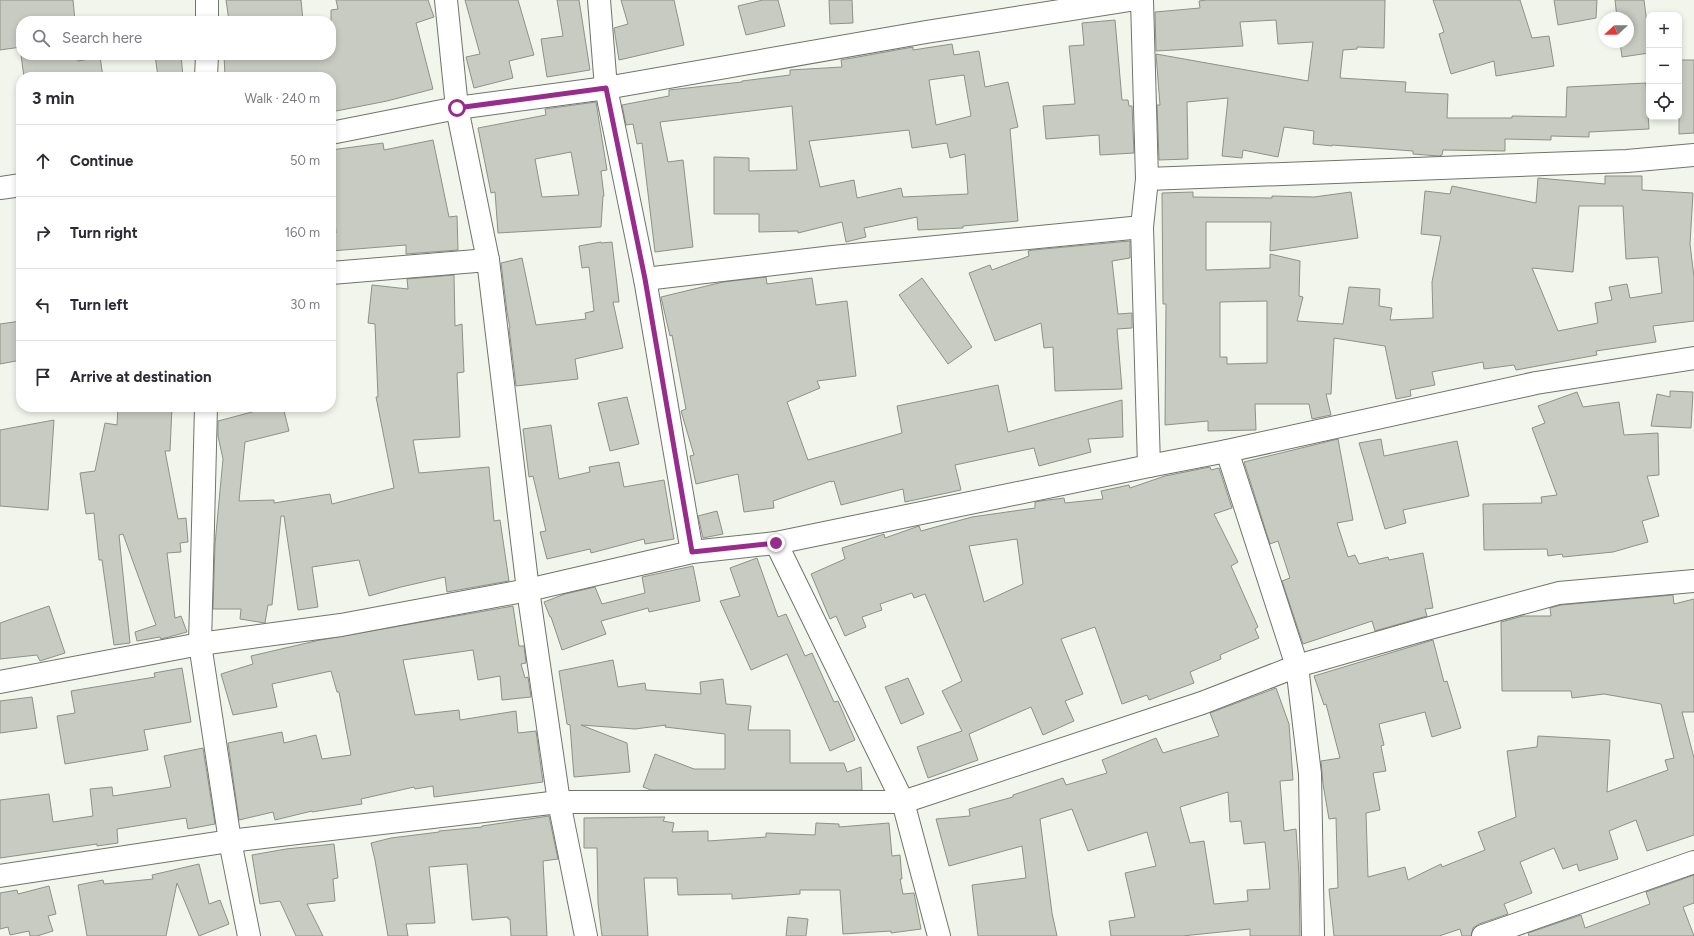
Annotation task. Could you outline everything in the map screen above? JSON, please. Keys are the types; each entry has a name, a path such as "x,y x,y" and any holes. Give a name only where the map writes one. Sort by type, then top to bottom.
{"street":[{"path":"207,0 207,16"},
{"path":"446,0 457,108 488,260 528,590 559,802 586,936"},
{"path":"599,0 606,88 645,279 692,552"},
{"path":"336,132 457,108 606,88 926,32 1130,0"},
{"path":"1142,0 1148,179 1142,227 1149,466"},
{"path":"206,72 207,60"},
{"path":"1148,179 1627,161 1694,155"},
{"path":"0,188 16,186"},
{"path":"645,279 833,257 1142,227"},
{"path":"336,272 488,260"},
{"path":"0,682 200,644 341,625 528,590 692,552 776,543 1226,451 1536,383 1694,358"},
{"path":"206,412 200,644 230,841 249,936"},
{"path":"1226,451 1297,666 1310,774 1314,936"},
{"path":"776,543 903,802 939,936"},
{"path":"0,876 230,841 559,802 903,802 1202,703 1297,666 1559,593 1694,581"},
{"path":"1483,936 1694,862"}],"building":[{"path":"0,0 73,0 75,16 16,16 16,48 0,50"},
{"path":"226,0 301,0 303,16 228,16"},
{"path":"336,0 428,0 434,17 416,23 433,89 387,101 336,111 336,72 225,72 224,60 336,60 336,16 331,16 331,10 338,9"},
{"path":"465,0 518,0 534,55 509,61 513,78 474,88 466,57 480,54"},
{"path":"557,0 579,0 590,70 547,77 541,39 563,36"},
{"path":"621,0 674,0 684,45 619,60 614,28 628,24"},
{"path":"763,0 778,0 785,26 746,35 738,6"},
{"path":"829,0 852,0 853,23 830,24"},
{"path":"1385,0 1384,48 1357,47 1357,49 1343,50 1340,78 1406,82 1405,92 1448,94 1447,118 1512,118 1512,116 1566,117 1567,87 1646,83 1646,120 1648,120 1649,129 1589,132 1589,137 1551,136 1551,140 1505,139 1505,151 1443,150 1442,155 1439,156 1413,154 1413,151 1313,144 1314,131 1284,127 1278,157 1243,150 1242,158 1222,156 1228,98 1187,102 1188,159 1159,160 1157,105 1160,105 1156,54 1308,81 1313,42 1278,44 1276,20 1240,22 1243,46 1156,51 1155,12 1200,8 1199,1"},
{"path":"1433,0 1520,0 1532,38 1549,36 1554,66 1496,76 1494,61 1451,74 1439,34 1444,32"},
{"path":"1554,0 1597,0 1596,18 1558,25"},
{"path":"1615,0 1644,0 1646,16 1646,53 1622,57 1621,48 1634,48 1634,12 1616,12"},
{"path":"1115,20 1122,100 1128,100 1129,106 1132,106 1134,153 1100,155 1099,135 1046,139 1043,106 1075,104 1069,46 1084,45 1082,23"},
{"path":"952,44 954,55 979,51 985,87 1008,82 1018,127 1010,129 1018,221 963,226 963,228 918,230 917,217 864,228 866,237 846,242 842,222 798,233 798,231 759,232 759,214 714,214 714,157 749,158 749,171 797,170 792,106 660,122 668,162 683,160 693,247 655,252 642,143 637,144 633,124 626,125 622,105 669,96 669,90 790,75 790,70 842,67 841,60 913,47 913,50","holes":["964,75 971,116 936,125 929,80","909,130 912,148 947,143 950,158 965,154 968,194 903,197 901,188 857,198 854,180 820,187 809,141"]},
{"path":"22,60 100,60 102,72 23,72"},
{"path":"156,60 181,60 183,72 157,72"},
{"path":"1682,60 1694,60 1694,133 1679,134 1679,120 1682,120"},
{"path":"596,102 607,170 601,171 604,196 601,227 498,233 495,192 491,193 478,128 546,115 545,109","holes":["571,152 579,195 542,197 535,159"]},
{"path":"433,140 449,217 457,216 458,250 406,254 406,245 336,251 336,149 383,143 384,150"},
{"path":"1605,176 1642,176 1642,190 1693,193 1690,244 1694,277 1694,321 1653,326 1656,342 1596,351 1597,355 1516,370 1514,365 1484,369 1483,362 1432,372 1435,385 1410,390 1411,396 1396,399 1385,346 1334,338 1331,394 1326,394 1331,415 1312,419 1309,404 1255,404 1256,430 1208,431 1208,421 1165,425 1166,304 1163,304 1162,193 1193,192 1193,197 1272,198 1272,196 1314,197 1351,192 1358,238 1270,251 1271,222 1206,222 1206,270 1270,268 1270,254 1300,261 1299,296 1303,297 1297,321 1343,324 1349,287 1380,289 1379,306 1392,308 1390,320 1433,318 1432,282 1441,236 1421,234 1425,191 1450,194 1452,186 1536,203 1538,178 1605,184","holes":["1579,206 1623,206 1626,259 1658,257 1662,293 1630,298 1627,284 1609,287 1612,300 1595,303 1598,323 1558,331 1532,268 1573,272","1267,301 1267,363 1227,364 1227,357 1220,357 1220,302"]},
{"path":"1130,241 1130,258 1112,261 1118,314 1132,313 1132,328 1117,329 1122,389 1055,391 1053,347 1044,348 1041,323 995,341 969,273 990,265 992,270 1029,256 1028,251 1033,250"},
{"path":"601,242 612,242 619,302 613,302 623,348 575,359 578,379 516,386 501,263 522,258 536,325 586,319 585,313 594,311 589,267 582,268 579,246"},
{"path":"454,275 455,326 462,324 464,372 457,373 460,437 413,440 419,473 489,467 494,521 500,520 509,581 447,592 445,577 369,596 359,560 312,567 318,607 298,610 284,516 281,516 272,605 268,605 265,623 240,619 241,609 213,609 215,544 223,459 218,436 218,421 252,412 284,412 289,431 245,442 239,501 274,500 274,503 330,494 332,504 394,488 376,397 378,397 375,324 368,323 372,285 408,289 407,279"},
{"path":"766,277 767,284 812,278 816,305 847,301 856,376 817,381 820,388 787,402 808,460 902,433 897,406 998,385 1008,432 1122,400 1123,437 1088,439 1091,452 1039,466 1034,448 955,465 961,490 905,502 903,489 841,505 834,481 831,481 773,501 774,508 744,512 738,474 696,484 690,456 694,455 681,411 686,409 672,335 670,336 661,297 723,282"},
{"path":"922,278 972,347 948,364 899,295"},
{"path":"16,322 16,361 0,364 0,324"},
{"path":"1670,391 1693,392 1691,428 1651,426 1657,394 1670,397"},
{"path":"1577,392 1583,407 1619,402 1624,435 1658,433 1659,475 1647,476 1659,516 1642,521 1648,542 1613,552 1563,557 1562,554 1548,556 1547,549 1484,550 1483,504 1542,503 1541,497 1557,495 1532,428 1545,423 1538,406"},
{"path":"627,397 639,444 610,451 598,403"},
{"path":"118,412 172,412 170,451 165,451 178,519 186,518 188,542 180,543 181,552 167,553 175,618 181,616 187,632 161,639 160,637 137,641 135,632 156,625 123,534 119,535 130,643 114,645 102,560 99,560 94,513 86,514 80,473 95,471 105,423 117,425"},
{"path":"54,420 48,510 0,506 0,430"},
{"path":"551,425 559,479 590,472 589,467 619,462 624,487 664,480 674,539 645,544 644,539 591,553 590,549 547,559 540,532 546,531 533,476 529,477 523,429"},
{"path":"1338,439 1353,520 1337,523 1348,557 1355,555 1359,564 1388,557 1389,560 1423,553 1433,608 1425,609 1427,616 1375,631 1372,621 1303,644 1282,581 1290,578 1278,541 1270,544 1244,462"},
{"path":"1381,439 1384,456 1457,441 1469,496 1403,510 1406,523 1385,529 1359,443"},
{"path":"1210,467 1211,470 1219,468 1232,508 1214,514 1238,562 1231,566 1258,627 1255,629 1259,638 1220,655 1221,659 1190,672 1194,683 1149,700 1147,695 1122,704 1095,627 1061,639 1083,694 1065,701 1074,721 1043,735 1031,707 969,734 978,760 928,778 917,747 962,731 942,691 962,681 925,594 914,598 912,593 880,604 882,610 862,617 866,627 845,636 836,616 830,619 811,574 845,559 842,548 884,534 885,538 919,526 921,531 972,517 1035,508 1035,502 1040,501 1064,498 1065,503 1103,499 1101,491 1129,485 1130,488 1165,476","holes":["1017,539 1023,584 984,602 969,546"]},
{"path":"717,511 723,534 703,538 698,516"},
{"path":"757,558 778,617 786,614 805,656 812,653 834,702 838,701 855,740 830,751 787,654 751,670 720,601 740,596 730,568"},
{"path":"693,566 700,601 649,612 648,608 601,621 606,634 562,650 551,617 544,602 565,594 595,587 602,604 645,593 642,577"},
{"path":"1673,595 1674,604 1694,599 1694,712 1682,712 1694,758 1694,835 1647,851 1636,820 1609,831 1618,859 1579,871 1577,864 1563,869 1554,848 1520,862 1532,893 1504,904 1508,914 1479,924 1473,928 1471,936 1462,936 1460,929 1439,936 1334,936 1329,889 1338,888 1336,818 1329,819 1321,761 1340,758 1326,704 1324,705 1314,676 1433,640 1444,682 1447,681 1461,728 1432,737 1425,712 1379,724 1384,745 1381,746 1386,771 1373,773 1380,810 1366,813 1368,877 1405,867 1408,880 1441,864 1442,867 1485,850 1478,832 1516,817 1507,751 1537,747 1538,736 1610,740 1607,792 1668,770 1665,760 1674,758 1661,704 1604,694 1572,698 1571,691 1502,691 1501,622 1523,616 1551,616 1550,608 1561,605"},
{"path":"49,606 65,653 40,661 37,655 0,659 0,623"},
{"path":"513,606 519,646 524,646 526,663 521,664 525,678 528,677 531,697 502,700 500,676 478,680 473,650 403,660 415,715 459,710 460,720 516,711 518,733 536,731 543,782 434,797 433,786 415,789 414,787 361,799 362,804 312,811 275,820 273,812 239,820 228,743 282,732 284,743 316,735 322,759 351,755 339,692 337,692 331,671 272,684 277,707 233,715 221,674 253,664 251,656 320,640"},
{"path":"613,660 618,687 645,683 646,690 701,694 700,682 723,679 726,704 751,706 748,730 790,730 790,763 844,763 847,772 861,767 862,790 651,790 643,787 655,754 694,769 725,769 725,734 665,727 666,725 635,729 581,725 627,743 630,772 574,777 570,725 567,724 559,671"},
{"path":"182,668 191,722 144,730 148,750 65,764 57,716 75,713 71,691 155,677 154,673"},
{"path":"908,678 924,714 901,724 885,687"},
{"path":"1276,688 1289,724 1293,780 1280,781 1284,831 1296,829 1299,875 1300,936 1250,936 1250,929 1182,936 1111,936 1109,921 1135,917 1125,873 1156,866 1147,832 1088,851 1072,809 1040,819 1052,913 1057,936 978,936 972,885 1026,878 1022,846 949,866 936,819 970,816 969,809 1013,797 1013,795 1063,778 1066,785 1107,773 1102,760 1156,738 1163,753 1219,736 1210,713","holes":["1228,792 1230,822 1241,821 1244,844 1265,842 1270,889 1247,890 1248,901 1214,904 1204,841 1190,843 1180,807"]},
{"path":"32,697 37,728 0,733 0,701"},
{"path":"203,748 215,824 188,829 186,818 117,829 118,843 97,846 97,844 0,858 0,800 49,794 53,822 93,816 90,789 112,787 113,796 171,787 164,756"},
{"path":"549,816 558,859 543,861 547,936 511,936 510,919 508,919 508,917 472,920 467,864 429,867 435,923 406,924 408,936 388,936 371,843 391,838 482,827"},
{"path":"665,817 663,821 674,823 672,832 708,831 708,841 766,837 766,833 815,835 816,823 839,824 839,827 889,823 892,856 900,855 902,879 900,879 903,894 914,893 921,929 891,933 891,931 843,934 840,890 800,890 800,894 732,899 732,894 678,895 677,878 644,878 648,936 602,936 598,903 597,848 584,848 584,818"},
{"path":"334,844 338,878 333,879 335,901 307,904 323,936 296,936 280,901 260,904 252,855 286,849"},
{"path":"199,864 209,904 220,900 229,924 199,936 177,883 166,936 87,936 78,885 103,880 104,884 153,879 152,875"},
{"path":"1694,875 1694,903 1683,907 1694,936 1529,936 1528,933 1581,915 1585,928 1650,904 1646,892"},
{"path":"49,886 56,914 48,916 53,931 37,936 30,936 29,931 10,935 8,927 0,929 0,893 17,890 18,894"},
{"path":"788,917 808,919 806,936 786,936"}],"route":[{"path":"457,108 606,88 645,279 692,552 776,543"}]}
